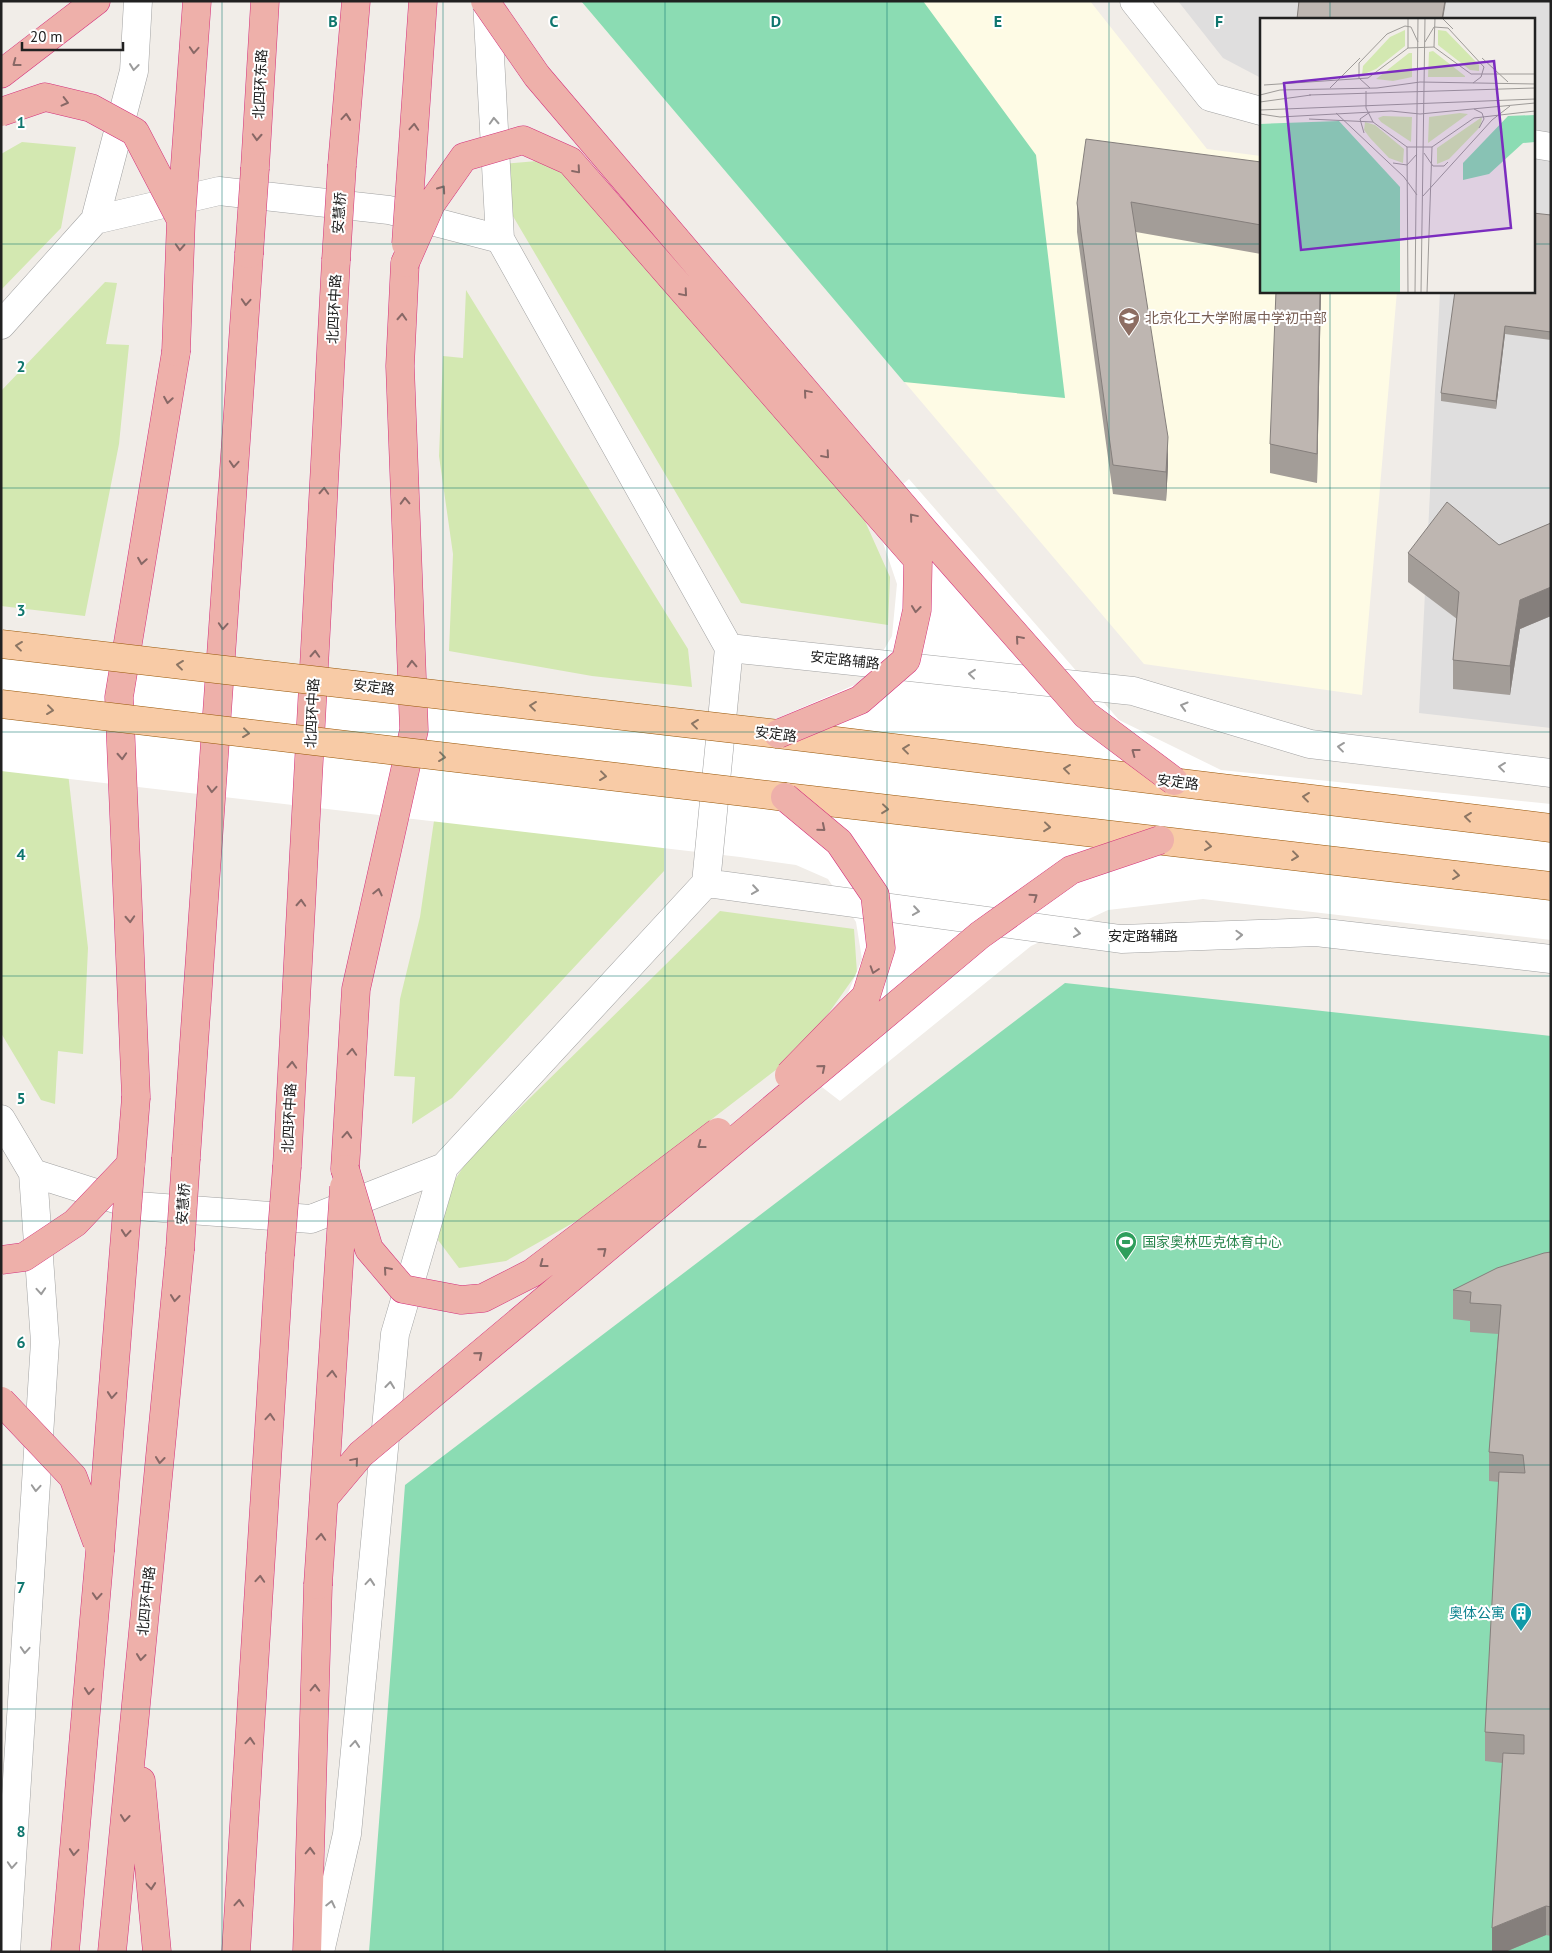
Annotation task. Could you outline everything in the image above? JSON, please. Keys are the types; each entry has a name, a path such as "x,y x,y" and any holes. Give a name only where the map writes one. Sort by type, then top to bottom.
{"highway":[{"path":"1,74 96,1"},
{"path":"65,1952 93,1642 136,1097 120,697 176,352 182,220 197,1"},
{"name":"北四环东路","path":"186,1158 265,1"},
{"name":"安慧桥","path":"336,260 356,1"},
{"path":"307,1952 318,1585 356,989 414,730 400,366 423,1"},
{"path":"486,1 537,76 926,533 1086,715 1174,781"},
{"path":"1,112 45,97 91,108 135,132 182,220"},
{"path":"405,263 431,204 464,157 523,140 570,161 918,560 917,610 906,660 860,700 778,734"},
{"name":"北四环中路","path":"236,1952 287,1166 336,260"},
{"path":"345,1169 369,1249 403,1289 461,1300 482,1298 532,1273 774,1089 866,996 881,948 875,895 839,842 785,797"},
{"path":"324,1498 361,1454 980,935 1072,870 1160,840"},
{"name":"安慧桥","path":"180,1250 186,1158"},
{"path":"1,1260 24,1256 75,1223 131,1164"},
{"name":"北四环中路","path":"112,1952 180,1250"},
{"path":"1,1401 73,1477 100,1551"},
{"path":"135,1715 157,1952"}],"main road":[{"name":"安定路","path":"1,644 1255,790 1551,828"},
{"path":"1,704 1551,886"}],"street":[{"path":"1,325 95,220 134,70 138,1"},
{"path":"33,1173 137,1206 311,1219 444,1167 706,883 729,648 500,239 486,1"},
{"path":"1134,1 1210,98 1260,111"},
{"path":"1534,144 1551,147"},
{"path":"95,220 219,191 389,210 500,239"},
{"name":"安定路辅路","path":"729,648 1134,692 1310,744 1551,773"},
{"name":"安定路辅路","path":"706,883 1121,938 1316,932 1551,959"},
{"path":"1,1120 33,1173 45,1342 6,1952"},
{"path":"320,1952 347,1834 395,1334 444,1167"}],"shaded area":[{"name":"北京化工大学附属中学初中部","path":"581,1 1090,1 1207,149 1260,156 1260,292 1397,292 1362,695 1144,664"},
{"path":"1178,1 1551,1 1551,728 1419,713 1440,292 1534,292 1534,18 1260,18 1260,77 1223,58"}],"green space":[{"path":"581,1 923,1 1036,155 1065,398 904,382"},
{"path":"22,142 76,147 61,228 1,290 1,154"},
{"path":"549,160 588,183 860,510 890,577 888,625 741,603 504,201 503,164"},
{"path":"105,282 117,283 106,344 129,345 119,444 85,616 1,606 1,391"},
{"path":"466,290 688,649 692,687 592,676 449,651 453,554 439,456 443,356 463,358"},
{"path":"1,757 67,764 88,948 83,1054 58,1051 55,1104 41,1100 1,1033"},
{"path":"436,807 664,840 664,871 452,1098 412,1124 415,1077 394,1076 400,999 420,917"},
{"path":"720,911 854,929 857,973 828,1014 790,1059 587,1215 506,1261 459,1268 438,1240 447,1192 469,1158"},
{"name":"国家奥林匹克体育中心","path":"1065,983 1551,1036 1551,1952 369,1952 405,1485"}],"pier":[{"path":"909,479 1119,720 1221,770 1551,804 1551,940 1203,899 1108,910 1031,946 840,1101 796,1067 839,1015 862,959 856,922 828,879 796,865 1,771 1,629 771,721 866,680 892,636 897,584 872,510"}],"building":[{"path":"1299,1 1445,1 1442,18 1297,18"},
{"path":"1086,139 1260,162 1260,225 1131,202 1168,437 1166,472 1113,465 1077,203"},
{"path":"1534,213 1551,215 1551,332 1505,326 1496,401 1441,393 1455,292 1534,292"},
{"path":"1276,292 1320,292 1317,454 1270,444"},
{"path":"1447,502 1499,545 1551,523 1551,587 1520,600 1510,666 1453,660 1459,592 1408,553"},
{"name":"奥体公寓","path":"1551,1252 1551,1907 1546,1906 1492,1928 1503,1753 1524,1754 1524,1735 1485,1732 1499,1472 1525,1473 1523,1455 1489,1452 1501,1305 1470,1303 1471,1292 1453,1290 1497,1268"}],"place":[{"name":"北京化工大学附属中学初中部","path":"1129,337"},
{"name":"国家奥林匹克体育中心","path":"1126,1261"},
{"name":"奥体公寓","path":"1521,1632"}]}
